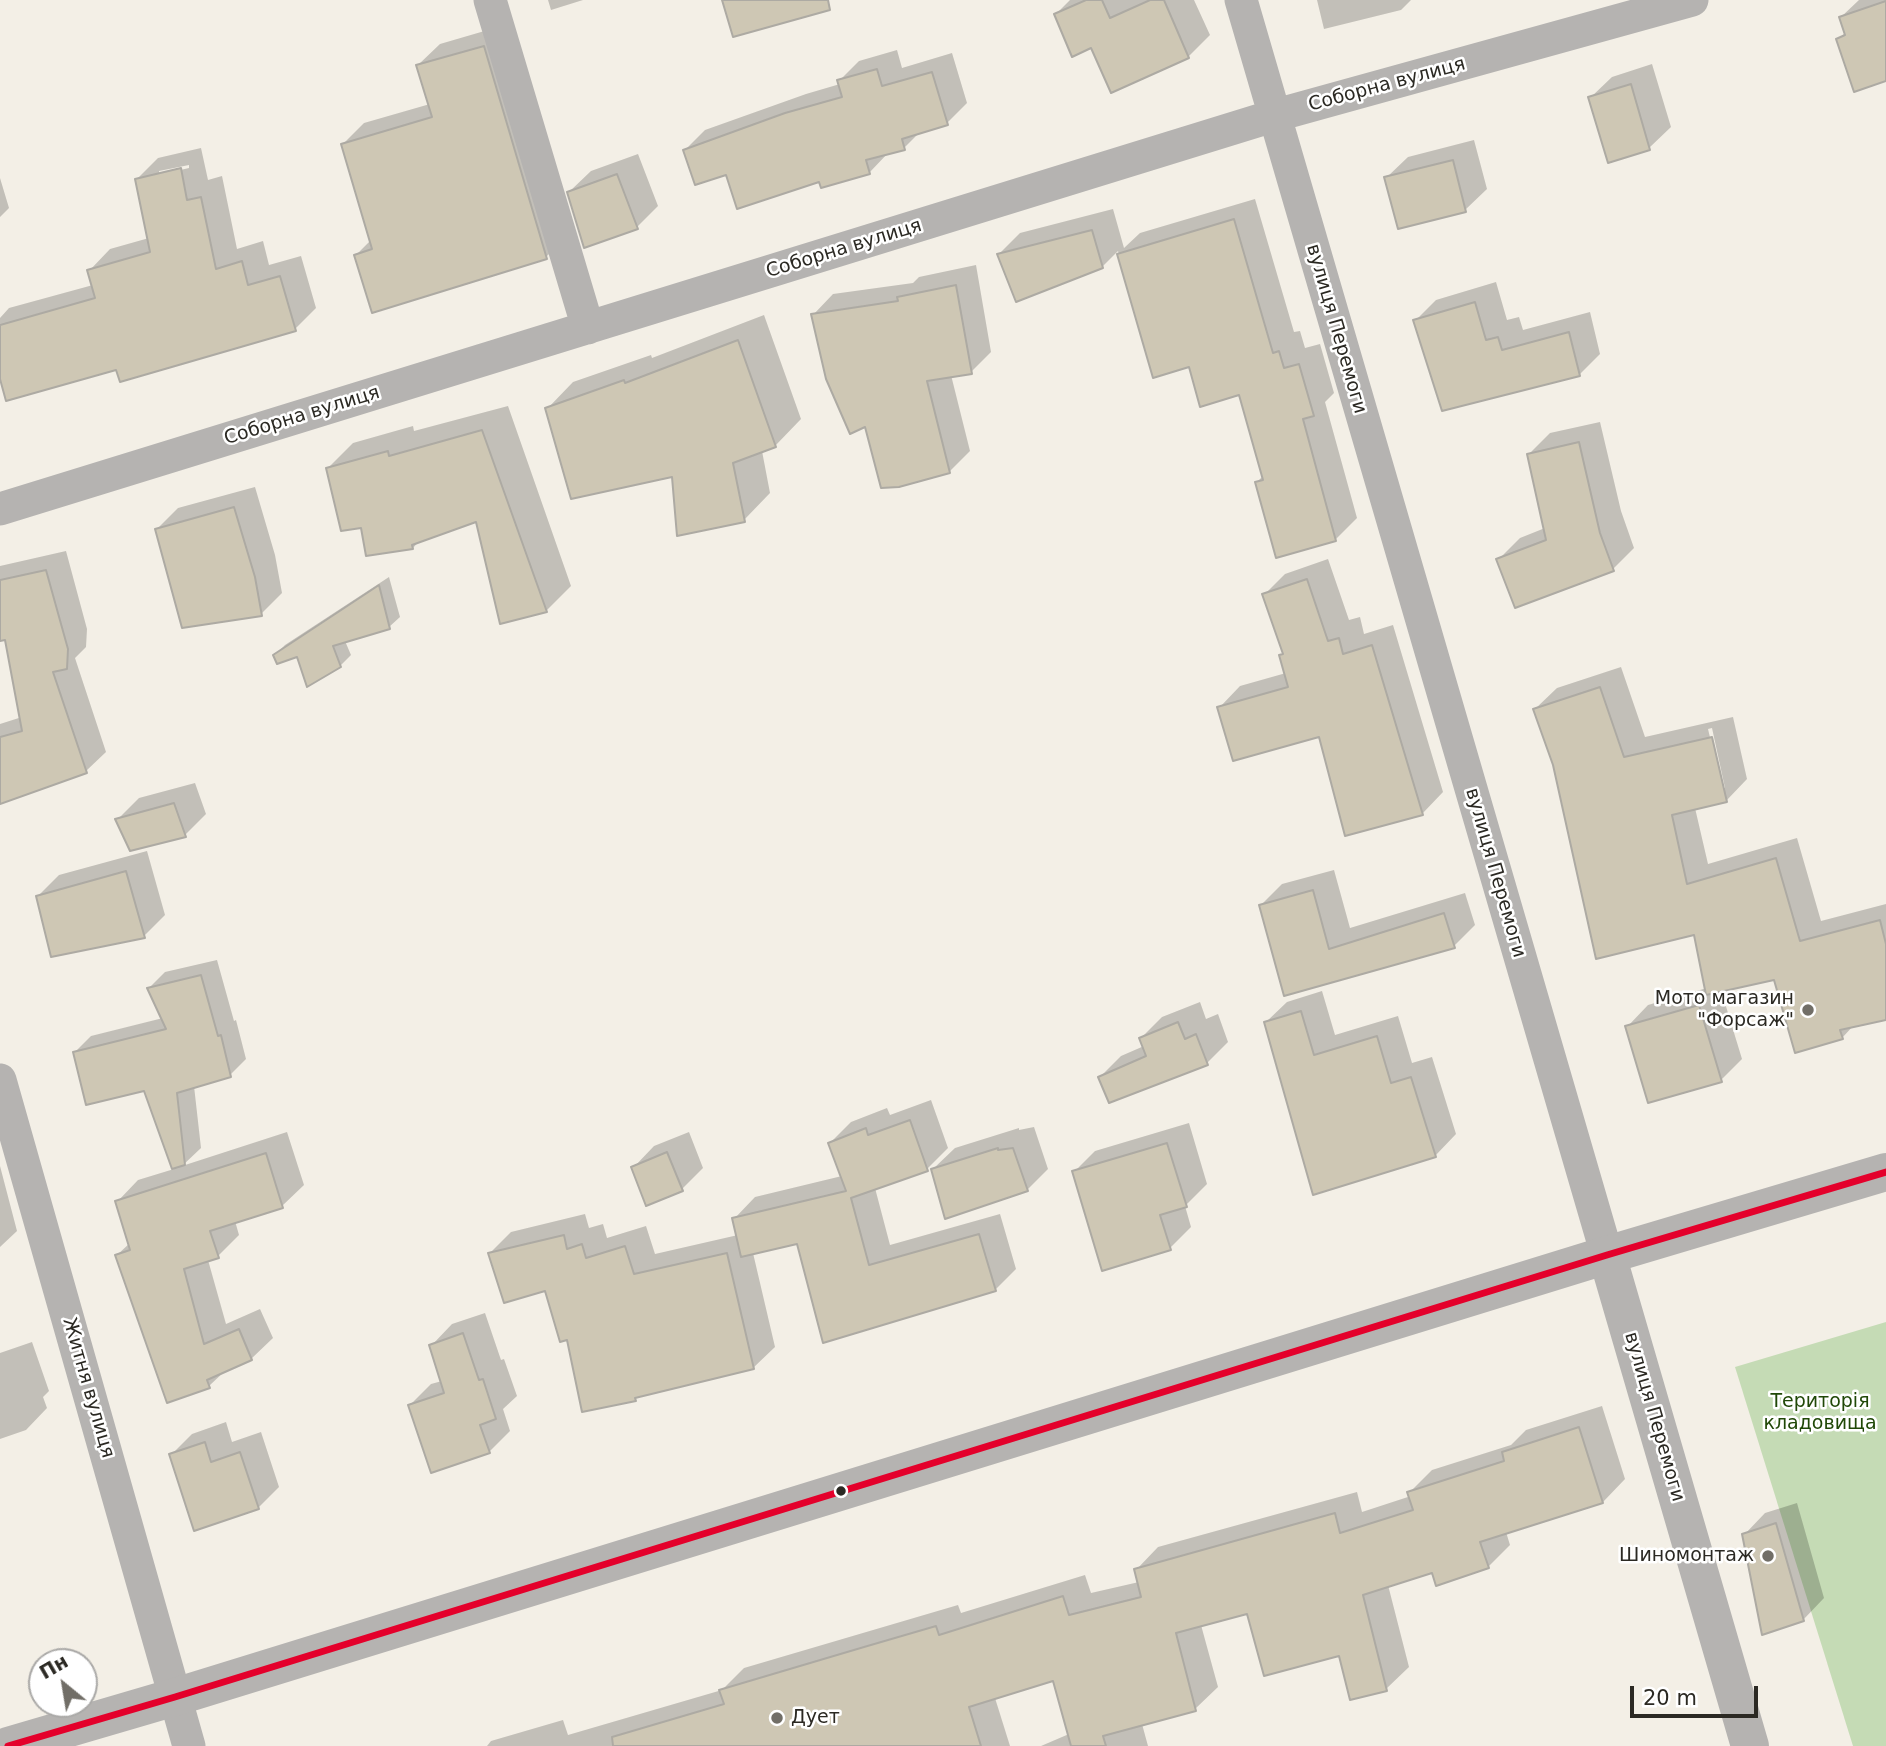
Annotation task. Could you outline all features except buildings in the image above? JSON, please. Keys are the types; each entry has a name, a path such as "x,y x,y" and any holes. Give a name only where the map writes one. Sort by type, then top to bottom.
{"street":[{"path":"490,0 588,328"},
{"name":"вулиця Перемоги","path":"1241,0 1750,1746"},
{"name":"Соборна вулиця","path":"0,509 1273,116 1692,0"},
{"name":"Житня вулиця","path":"0,1080 7,1129 189,1746"},
{"path":"8,1746 175,1697 1607,1255 1886,1172"}],"green space":[{"name":"Територія кладовища","path":"1886,1322 1886,1746 1853,1746 1735,1367"}],"transit line":[{"path":"8,1746 175,1697 1607,1255 1886,1172"}],"place":[{"name":"Мото магазин \"Форсаж\"","path":"1808,1010"},
{"name":"Шиномонтаж","path":"1768,1556"},
{"name":"Дует","path":"777,1718"}]}
